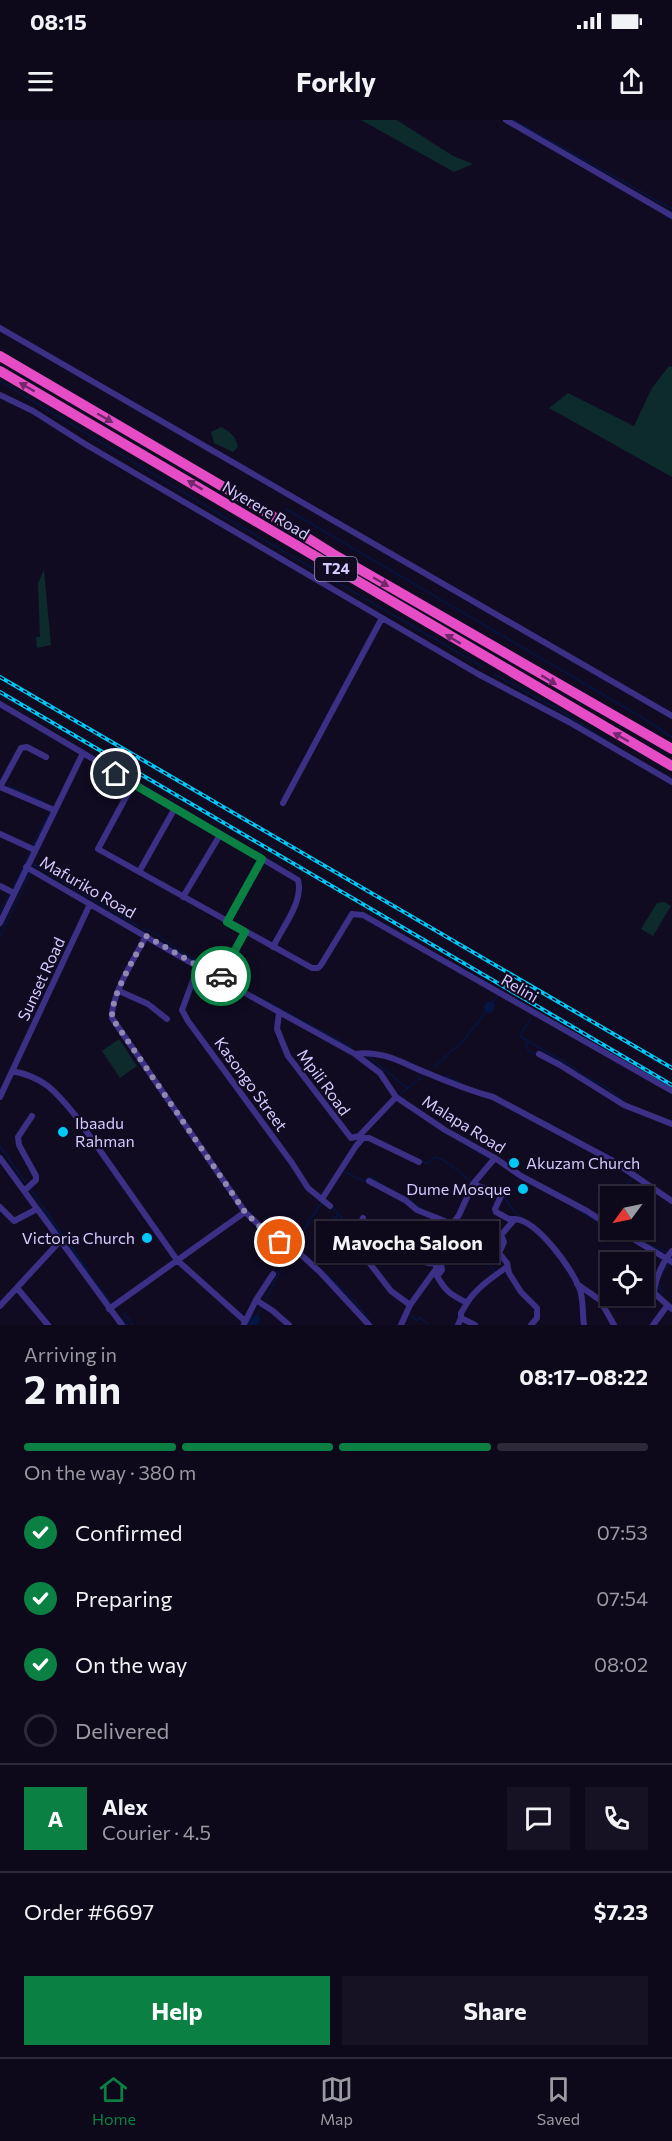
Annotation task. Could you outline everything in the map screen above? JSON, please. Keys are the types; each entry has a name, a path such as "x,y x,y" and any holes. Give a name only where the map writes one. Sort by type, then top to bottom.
{"highway":[{"name":"Nyerere Road","path":"0,356 261,509 333,554 672,749"},
{"name":"Nyerere Road","path":"0,371 672,766"}],"street":[{"path":"506,120 672,216"},
{"path":"0,328 672,716"},
{"path":"0,395 33,411 85,444 478,674 569,722 672,782"},
{"path":"283,803 382,618"},
{"path":"0,704 298,880 296,902 273,947 98,849 133,784"},
{"path":"46,757 27,747 21,748 0,787 54,810"},
{"path":"0,923 82,753"},
{"path":"139,872 175,808"},
{"path":"0,834 35,850"},
{"path":"183,897 220,835"},
{"path":"227,922 262,859"},
{"name":"Mafuriko Road","path":"26,867 279,1013 356,1054 380,1073 397,1097"},
{"path":"0,886 14,893"},
{"name":"Sunset Road","path":"0,1097 90,904"},
{"name":"Relini","path":"273,947 312,968 318,968 352,914 363,915 672,1091"},
{"path":"219,978 245,932"},
{"path":"146,936 119,991 112,1009 112,1018 245,1212 275,1240 298,1252 320,1272 369,1325"},
{"name":"Kasongo Street","path":"198,967 182,1010 308,1188 330,1206"},
{"path":"119,991 147,1004 167,1019"},
{"name":"Mpili Road","path":"279,1013 277,1029 288,1056 351,1138 359,1136 397,1097"},
{"name":"Mafuriko Road","path":"356,1054 378,1053 493,1097 612,1161 672,1201"},
{"path":"539,1054 624,1105 672,1124"},
{"path":"12,1071 36,1077 58,1094 177,1260 244,1323 273,1274"},
{"name":"Malapa Road","path":"397,1097 445,1130 495,1158 521,1176 600,1219"},
{"path":"24,1191 36,1180 36,1176 19,1145 18,1137 32,1116"},
{"path":"322,1199 363,1138 369,1138 419,1162"},
{"path":"0,1158 122,1325"},
{"path":"367,1258 385,1246 428,1263 436,1262 441,1258 445,1238 459,1215 473,1184 495,1158"},
{"path":"0,1173 7,1168"},
{"path":"369,1181 405,1200 417,1210 452,1224"},
{"path":"473,1184 500,1194 496,1212 508,1219 519,1220 555,1248 577,1284 581,1296 584,1325"},
{"path":"0,1208 14,1221 37,1209"},
{"path":"109,1309 245,1212"},
{"path":"363,1218 353,1241 391,1291 410,1305"},
{"path":"519,1220 501,1235 504,1242 499,1253 507,1263 521,1292 537,1308 537,1318 531,1325"},
{"path":"636,1240 669,1259"},
{"path":"0,1306 60,1241"},
{"path":"652,1325 670,1307 654,1293 655,1283 672,1251"},
{"path":"436,1262 441,1264 442,1270 436,1276 444,1289 450,1295 467,1302"},
{"path":"401,1325 410,1305 436,1269 436,1262"},
{"path":"475,1325 460,1322 461,1313 471,1294 507,1267"},
{"path":"577,1284 600,1300 614,1325"},
{"path":"17,1288 48,1325"},
{"path":"0,1293 7,1299"},
{"path":"256,1300 289,1325"}],"green space":[{"path":"361,120 397,120 453,156 473,164 454,172"},
{"path":"669,366 672,367 672,477 549,408 568,393 634,426 652,388"},
{"path":"221,427 236,440 238,447 233,452 214,443 211,432"},
{"path":"44,570 51,645 37,648 36,637 40,637 38,583"},
{"path":"664,902 671,906 653,936 641,929 657,903"},
{"path":"119,1039 137,1066 120,1078 102,1051"}],"waterway":[{"path":"513,120 672,209"},
{"path":"665,216 672,219"},
{"path":"0,381 216,512 483,667"},
{"path":"286,509 672,737"},
{"path":"494,674 561,711 612,744"},
{"path":"8,786 30,796"},
{"path":"33,797 43,802"},
{"path":"32,847 50,812"},
{"path":"25,864 30,852"},
{"path":"31,863 138,926"},
{"path":"13,888 23,868"},
{"path":"0,937 30,873"},
{"path":"0,913 10,892"},
{"path":"143,929 151,931"},
{"path":"153,932 183,953 219,973"},
{"path":"223,976 242,988"},
{"path":"502,991 508,981"},
{"path":"490,1006 499,994"},
{"path":"254,995 351,1047"},
{"path":"434,1067 463,1041 489,1008"},
{"path":"530,1020 520,1035 521,1037 606,1087 623,1100"},
{"path":"528,1043 526,1046 529,1052 535,1053"},
{"path":"369,1057 407,1088"},
{"path":"399,1095 424,1075"},
{"path":"446,1076 462,1084"},
{"path":"546,1122 555,1127"},
{"path":"463,1143 490,1159"},
{"path":"0,1146 25,1182"},
{"path":"421,1161 427,1164 435,1157 440,1159 472,1182"},
{"path":"343,1171 364,1181 372,1177 382,1185"},
{"path":"626,1186 633,1176"},
{"path":"31,1190 89,1272"},
{"path":"403,1195 423,1210"},
{"path":"503,1195 522,1219"},
{"path":"293,1246 322,1202"},
{"path":"332,1207 348,1225 342,1229"},
{"path":"41,1208 98,1287"},
{"path":"575,1208 597,1221"},
{"path":"338,1215 329,1223 347,1234 345,1236 351,1241"},
{"path":"456,1225 470,1237 479,1239 485,1248 481,1252 495,1272"},
{"path":"444,1257 446,1244"},
{"path":"648,1245 669,1253"},
{"path":"266,1299 290,1252"},
{"path":"487,1262 496,1255"},
{"path":"663,1272 669,1264"},
{"path":"327,1275 359,1306 372,1325"},
{"path":"658,1284 662,1290 661,1295"},
{"path":"98,1286 110,1302"},
{"path":"255,1320 262,1307"},
{"path":"124,1313 133,1325"},
{"path":"410,1315 417,1321 420,1317 428,1325"},
{"path":"120,1317 128,1325"}],"railway":[{"path":"0,677 672,1068"},
{"path":"0,692 672,1085"}],"way so far":[{"path":"221,976 219,978 208,973 146,936 119,991 112,1009 112,1018 245,1212 267,1234 280,1242"}],"place":[{"name":"Ibaadu Rahman","path":"63,1132"},
{"name":"Akuzam Church","path":"514,1163"},
{"name":"Dume Mosque","path":"523,1189"},
{"name":"Victoria Church","path":"147,1238"},
{"name":"Mavocha Saloon","path":"280,1242"}],"route":[{"path":"116,774 262,859 227,922 245,932 221,976"}]}
